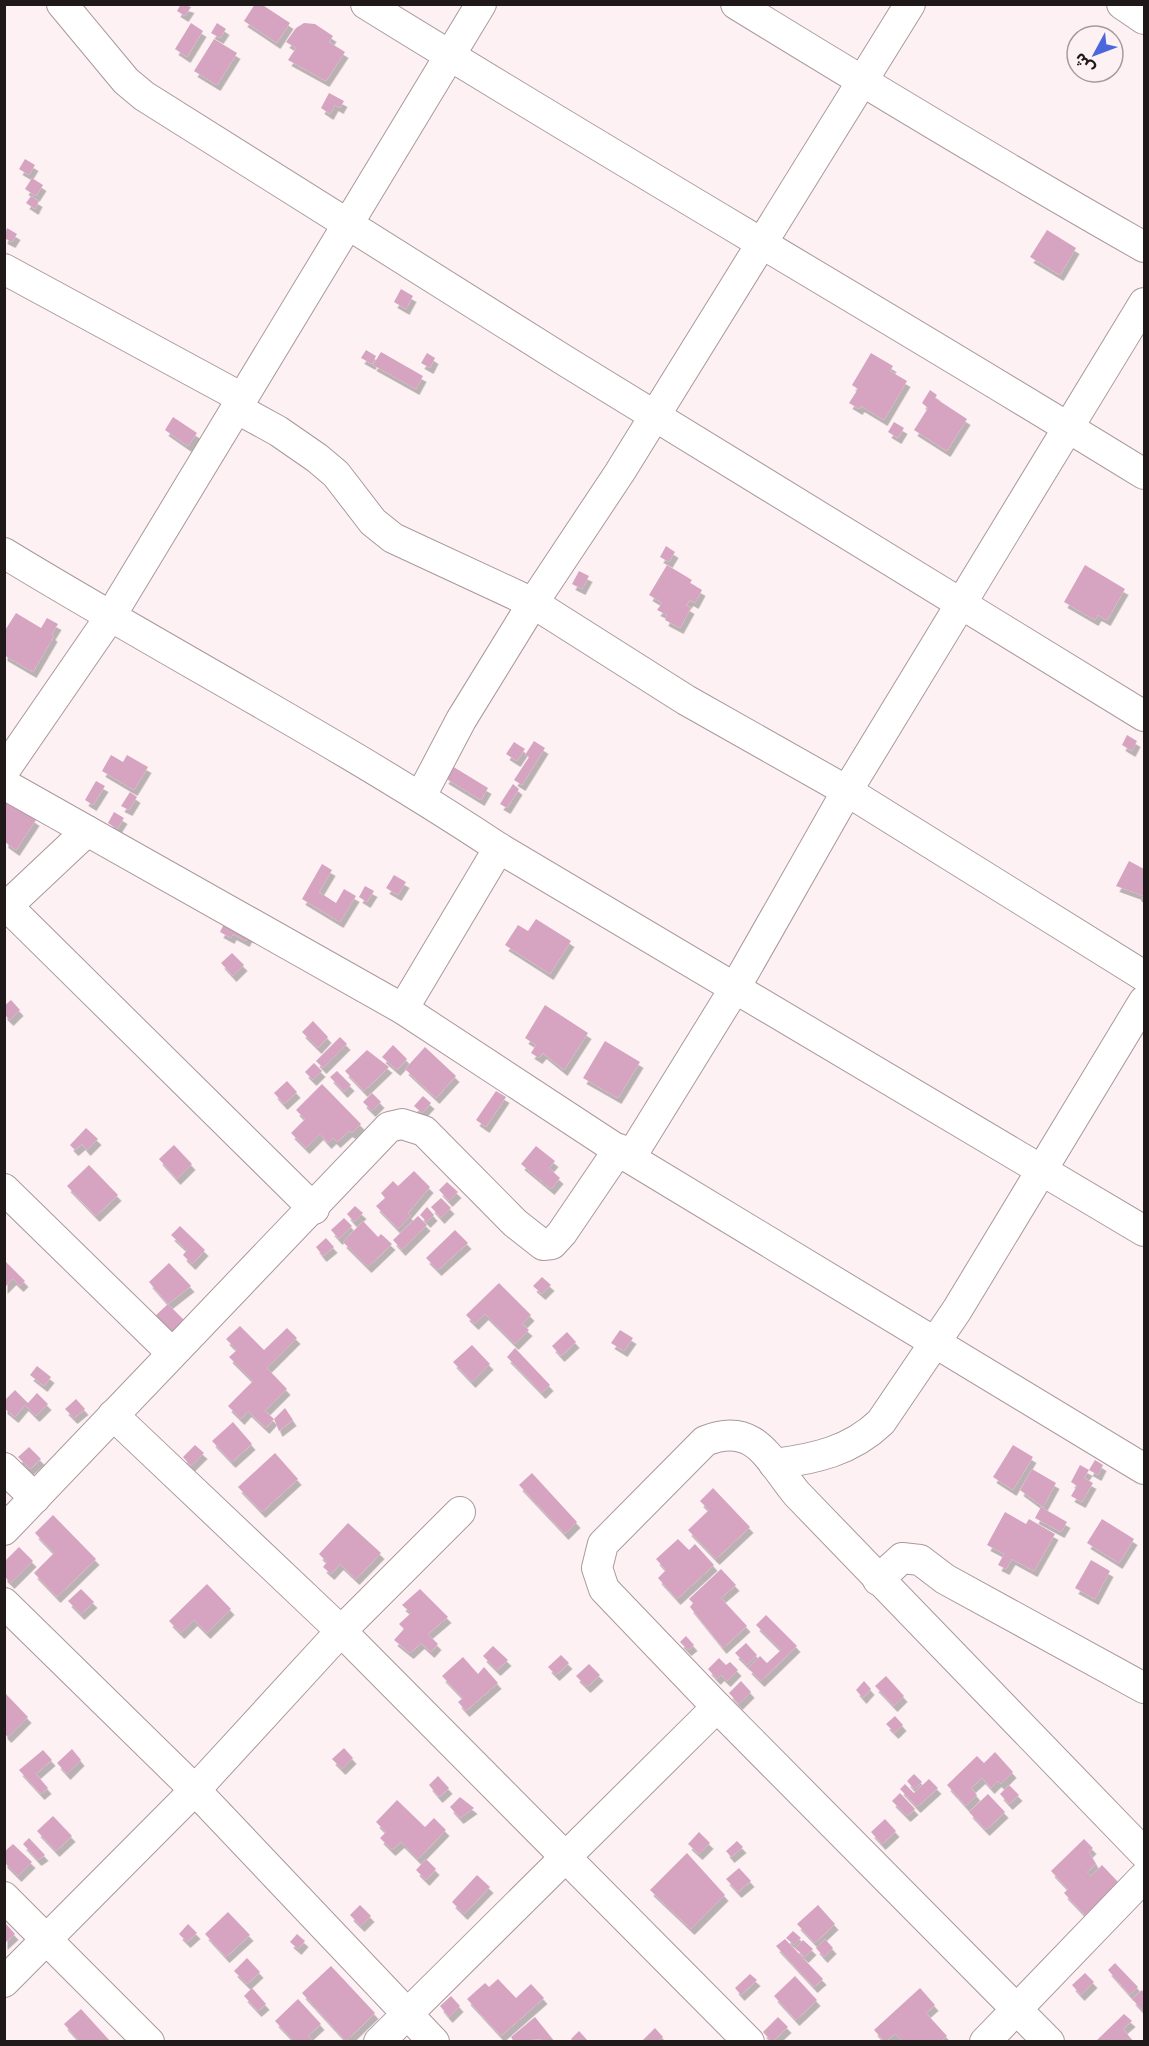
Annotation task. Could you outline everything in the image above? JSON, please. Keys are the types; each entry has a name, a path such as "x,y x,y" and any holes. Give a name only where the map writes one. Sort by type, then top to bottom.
{"street":[{"path":"62,4 126,81 144,96 655,416 1144,716"},
{"path":"366,4 543,115 764,242 1144,474"},
{"path":"4,771 110,617 481,4"},
{"path":"736,4 954,137 1144,247"},
{"path":"421,796 462,720 533,603 655,416 910,4"},
{"path":"1122,4 1144,19"},
{"path":"4,269 239,403 336,474 373,522 393,538 533,603 686,699 847,791 1144,976"},
{"path":"4,1530 172,1353 314,1209 389,1127 402,1124 424,1131 527,1234 543,1245 552,1244 624,1154 735,988 847,791 1144,303"},
{"path":"4,553 110,617 421,796 499,848 1144,1231"},
{"path":"4,784 403,1009 624,1154 1144,1469"},
{"path":"87,831 6,906 314,1209"},
{"path":"403,1009 499,848"},
{"path":"774,1464 827,1454 849,1447 866,1437 894,1406 1043,1169 1144,1001"},
{"path":"4,1189 172,1353"},
{"path":"112,1416 340,1631 566,1855 749,2042"},
{"path":"1049,2042 717,1707 604,1589 599,1579 597,1559 603,1544 705,1441 726,1435 748,1439 767,1452 797,1494 1144,1853"},
{"path":"4,1468 35,1498"},
{"path":"4,1982 195,1790 340,1631 460,1512"},
{"path":"878,1580 897,1561 914,1557 945,1579 1144,1687"},
{"path":"4,1603 195,1790 434,2042"},
{"path":"379,2042 717,1707"},
{"path":"985,2042 1144,1877"},
{"path":"4,1897 149,2042"}],"building":[{"path":"181,4 191,7 185,16 177,11"},
{"path":"255,4 261,4 290,23 277,43 244,21"},
{"path":"191,23 203,31 187,57 175,49"},
{"path":"217,23 226,29 220,38 211,33"},
{"path":"304,23 315,24 333,36 329,42 345,52 326,81 288,60 296,48 286,42 296,28"},
{"path":"214,39 237,53 217,85 194,71"},
{"path":"329,93 344,101 340,108 335,105 330,114 321,108"},
{"path":"25,159 35,165 29,175 19,169"},
{"path":"32,178 43,185 36,196 25,189"},
{"path":"31,196 39,201 35,209 26,203"},
{"path":"7,228 17,234 12,242 4,238"},
{"path":"1047,230 1076,248 1060,275 1030,257"},
{"path":"401,289 413,296 406,309 394,302"},
{"path":"366,350 376,356 372,364 361,358"},
{"path":"381,352 423,376 416,389 373,365"},
{"path":"427,353 435,358 430,368 421,363"},
{"path":"871,353 893,366 890,371 907,381 884,420 861,406 859,409 849,403 858,389 852,385"},
{"path":"930,390 937,395 935,398 967,419 947,451 914,430 928,408 922,403"},
{"path":"173,417 197,433 188,446 165,430"},
{"path":"894,422 904,428 898,438 888,432"},
{"path":"666,546 675,552 669,562 660,557"},
{"path":"667,565 692,580 690,583 702,590 695,603 690,600 686,605 691,608 680,628 665,620 667,615 657,610 662,603 649,595"},
{"path":"1085,565 1125,589 1107,620 1098,615 1095,620 1064,602"},
{"path":"579,571 589,576 582,589 572,584"},
{"path":"16,613 41,628 47,618 58,624 52,634 54,636 33,672 4,655 4,632"},
{"path":"1127,735 1137,741 1132,751 1122,745"},
{"path":"534,741 545,748 522,785 514,780 529,757 525,755"},
{"path":"514,742 525,749 517,761 506,754"},
{"path":"111,755 123,762 127,755 148,767 134,790 102,771"},
{"path":"452,766 488,788 481,800 445,778"},
{"path":"96,781 105,786 93,805 85,800"},
{"path":"513,784 519,789 507,808 500,804"},
{"path":"130,792 137,797 129,810 121,806"},
{"path":"5,798 36,820 16,850 5,842"},
{"path":"114,812 124,818 117,829 108,823"},
{"path":"1129,861 1144,869 1144,896 1116,886"},
{"path":"322,864 332,870 319,892 336,903 344,889 356,896 340,922 302,899"},
{"path":"394,875 406,882 398,895 386,888"},
{"path":"365,886 374,891 367,902 359,897"},
{"path":"536,919 571,941 550,974 505,945 518,925 528,931"},
{"path":"226,920 250,934 246,941 233,934 231,938 220,932"},
{"path":"232,953 244,965 233,976 221,963"},
{"path":"11,1000 20,1010 10,1020 4,1014 4,1006"},
{"path":"545,1005 588,1033 564,1070 543,1053 539,1058 531,1053 536,1045 525,1038"},
{"path":"313,1021 328,1037 318,1048 302,1032"},
{"path":"340,1037 347,1044 323,1068 316,1061"},
{"path":"605,1041 640,1062 618,1098 583,1078"},
{"path":"393,1045 407,1059 397,1070 382,1057"},
{"path":"425,1047 456,1076 436,1098 405,1069"},
{"path":"367,1050 389,1067 364,1091 345,1071"},
{"path":"314,1063 322,1071 313,1080 305,1072"},
{"path":"337,1071 351,1085 344,1092 330,1077"},
{"path":"287,1081 297,1092 284,1104 274,1093"},
{"path":"322,1084 361,1124 337,1142 333,1138 328,1143 320,1134 306,1148 291,1133 305,1119 296,1110"},
{"path":"496,1091 506,1097 486,1127 476,1120"},
{"path":"372,1093 381,1102 372,1111 363,1102"},
{"path":"423,1096 431,1103 422,1113 414,1106"},
{"path":"86,1128 98,1139 87,1150 82,1144 75,1150 70,1145"},
{"path":"174,1145 192,1164 177,1179 159,1159"},
{"path":"536,1146 555,1161 549,1168 560,1178 551,1189 521,1164"},
{"path":"89,1165 118,1195 96,1216 67,1186"},
{"path":"414,1171 430,1187 408,1213 411,1216 398,1229 376,1206 385,1198 381,1193 393,1181 398,1186"},
{"path":"447,1182 458,1192 449,1201 439,1190"},
{"path":"441,1198 451,1208 441,1218 431,1207"},
{"path":"355,1206 363,1213 354,1222 347,1214"},
{"path":"427,1207 434,1215 427,1222 420,1215"},
{"path":"418,1216 427,1225 402,1250 393,1240"},
{"path":"344,1218 352,1226 339,1239 331,1230"},
{"path":"363,1221 378,1237 381,1234 392,1244 368,1267 343,1242"},
{"path":"180,1226 205,1250 192,1264 183,1255 187,1250 171,1235"},
{"path":"455,1230 468,1243 438,1270 426,1258"},
{"path":"326,1238 334,1247 323,1256 316,1247"},
{"path":"4,1260 25,1281 20,1286 13,1279 4,1288"},
{"path":"169,1263 191,1286 168,1304 149,1282"},
{"path":"542,1277 551,1285 542,1294 533,1286"},
{"path":"499,1283 531,1315 522,1324 529,1330 515,1344 485,1314 475,1324 466,1315"},
{"path":"168,1304 185,1321 172,1334 154,1317"},
{"path":"240,1326 264,1350 287,1328 297,1338 267,1368 287,1389 265,1411 274,1419 266,1428 248,1411 241,1419 228,1406 253,1381 229,1357 237,1350 226,1339"},
{"path":"620,1330 633,1338 624,1351 611,1343"},
{"path":"567,1332 576,1342 561,1356 552,1346"},
{"path":"472,1345 490,1364 472,1382 453,1362"},
{"path":"515,1348 550,1385 542,1393 507,1357"},
{"path":"37,1366 51,1377 44,1386 30,1375"},
{"path":"15,1390 28,1403 37,1393 48,1404 36,1416 25,1405 15,1417 4,1408 4,1401"},
{"path":"76,1399 85,1409 74,1418 65,1409"},
{"path":"285,1408 293,1420 279,1431 274,1419"},
{"path":"233,1422 252,1444 232,1462 212,1441"},
{"path":"195,1445 204,1453 191,1466 183,1457"},
{"path":"1013,1445 1033,1457 1013,1490 993,1477"},
{"path":"29,1447 41,1459 30,1469 18,1457"},
{"path":"275,1453 298,1479 262,1512 238,1487"},
{"path":"1095,1460 1103,1465 1098,1475 1089,1470"},
{"path":"1080,1465 1089,1470 1084,1478 1093,1483 1082,1502 1071,1496 1077,1486 1071,1482"},
{"path":"1032,1469 1056,1483 1043,1507 1020,1490"},
{"path":"532,1473 577,1522 565,1534 519,1485"},
{"path":"713,1488 750,1527 716,1559 688,1530 709,1510 700,1501"},
{"path":"1041,1507 1067,1522 1061,1532 1035,1518"},
{"path":"1005,1512 1026,1524 1029,1519 1055,1534 1034,1571 1012,1559 1006,1569 998,1565 1004,1554 987,1545"},
{"path":"53,1515 96,1559 57,1597 34,1573 54,1553 35,1533"},
{"path":"1102,1519 1134,1539 1119,1563 1087,1543"},
{"path":"348,1523 381,1553 356,1579 340,1564 331,1574 323,1567 327,1562 319,1554"},
{"path":"678,1539 689,1550 695,1544 714,1565 677,1599 658,1578 666,1570 656,1559"},
{"path":"19,1547 33,1561 11,1583 4,1576 4,1562"},
{"path":"1091,1560 1110,1571 1095,1599 1075,1588"},
{"path":"721,1569 736,1585 721,1598 747,1626 723,1648 690,1607 693,1603 689,1599"},
{"path":"207,1584 231,1609 207,1633 194,1620 181,1633 169,1621"},
{"path":"81,1589 94,1602 81,1614 68,1601"},
{"path":"420,1589 448,1617 428,1634 438,1644 431,1652 421,1643 410,1653 394,1640 404,1629 399,1624 411,1613 402,1605"},
{"path":"766,1615 797,1646 761,1681 748,1668 760,1656 767,1663 781,1650 756,1625"},
{"path":"686,1636 694,1645 688,1650 680,1642"},
{"path":"746,1643 757,1655 747,1665 735,1653"},
{"path":"493,1646 508,1660 497,1670 483,1656"},
{"path":"561,1655 569,1663 556,1675 548,1667"},
{"path":"463,1657 478,1674 484,1667 498,1683 466,1711 458,1702 463,1698 442,1676"},
{"path":"719,1658 726,1665 730,1662 738,1670 727,1681 721,1675 717,1679 708,1669"},
{"path":"589,1664 600,1675 587,1687 576,1676"},
{"path":"886,1676 904,1696 894,1706 875,1686"},
{"path":"741,1681 751,1692 739,1704 729,1693"},
{"path":"864,1681 871,1689 863,1698 856,1690"},
{"path":"4,1692 28,1717 8,1737 4,1733"},
{"path":"895,1716 903,1725 895,1733 886,1724"},
{"path":"344,1748 353,1758 342,1769 332,1759"},
{"path":"72,1749 81,1760 67,1774 57,1763"},
{"path":"43,1750 52,1760 36,1774 48,1788 41,1794 19,1770"},
{"path":"995,1752 1013,1772 1001,1784 998,1781 991,1788 982,1778 971,1788 977,1795 966,1806 947,1785 977,1756 984,1763"},
{"path":"914,1774 922,1782 914,1789 907,1781"},
{"path":"438,1776 449,1788 439,1797 429,1785"},
{"path":"929,1779 938,1788 917,1807 900,1789 905,1784 914,1793"},
{"path":"1009,1785 1019,1795 1009,1804 1000,1794"},
{"path":"900,1793 915,1809 907,1816 892,1801"},
{"path":"988,1794 1005,1812 986,1830 969,1812"},
{"path":"460,1797 474,1808 460,1818 450,1807"},
{"path":"397,1800 425,1827 434,1818 446,1830 418,1859 401,1842 392,1850 380,1838 386,1832 376,1822"},
{"path":"53,1816 72,1836 56,1851 37,1831"},
{"path":"885,1819 896,1831 882,1844 871,1832"},
{"path":"699,1832 710,1843 699,1854 688,1844"},
{"path":"29,1838 45,1855 38,1860 23,1844"},
{"path":"1084,1839 1093,1848 1089,1852 1096,1864 1087,1872 1091,1876 1102,1865 1119,1883 1085,1915 1064,1893 1068,1889 1051,1871"},
{"path":"737,1841 743,1847 731,1857 726,1851"},
{"path":"13,1844 32,1862 18,1876 4,1862 4,1852"},
{"path":"687,1853 725,1895 691,1929 650,1890"},
{"path":"426,1859 436,1869 426,1880 416,1870"},
{"path":"739,1868 751,1881 738,1892 726,1879"},
{"path":"477,1875 490,1887 464,1914 452,1902"},
{"path":"360,1905 371,1916 361,1926 350,1915"},
{"path":"818,1905 835,1924 815,1943 797,1924"},
{"path":"228,1912 250,1935 226,1957 205,1934"},
{"path":"6,1924 15,1934 4,1944 4,1925"},
{"path":"188,1924 197,1933 187,1942 179,1934"},
{"path":"793,1931 801,1938 794,1945 786,1938"},
{"path":"297,1934 305,1941 298,1949 290,1942"},
{"path":"785,1939 823,1979 814,1987 776,1946"},
{"path":"825,1939 833,1948 824,1957 816,1948"},
{"path":"803,1940 813,1949 805,1957 795,1948"},
{"path":"247,1958 260,1972 247,1984 234,1971"},
{"path":"1115,1963 1138,1987 1130,1995 1108,1970"},
{"path":"331,1966 375,2013 346,2041 302,1993"},
{"path":"1085,1973 1094,1982 1081,1995 1072,1985"},
{"path":"750,1974 757,1980 741,1995 735,1988"},
{"path":"795,1976 817,2000 796,2020 774,1996"},
{"path":"498,1979 516,1998 531,1984 544,1998 501,2036 467,1999 485,1983 489,1987"},
{"path":"252,1988 266,2004 258,2011 244,1996"},
{"path":"920,1988 935,2005 926,2013 947,2036 941,2042 903,2042 895,2034 885,2042 874,2030"},
{"path":"1142,1990 1144,1993 1144,2012 1132,1999"},
{"path":"451,1996 460,2006 449,2017 440,2006"},
{"path":"298,1999 321,2024 308,2036 314,2042 295,2042 275,2021"},
{"path":"81,2009 111,2042 80,2042 64,2024"},
{"path":"1124,2014 1132,2021 1123,2029 1134,2042 1095,2042"},
{"path":"535,2017 555,2042 538,2039 514,2042 511,2037"},
{"path":"778,2017 788,2027 772,2042 763,2032"},
{"path":"655,2028 663,2037 658,2042 641,2042"},
{"path":"579,2031 589,2042 573,2042 571,2039"}]}
